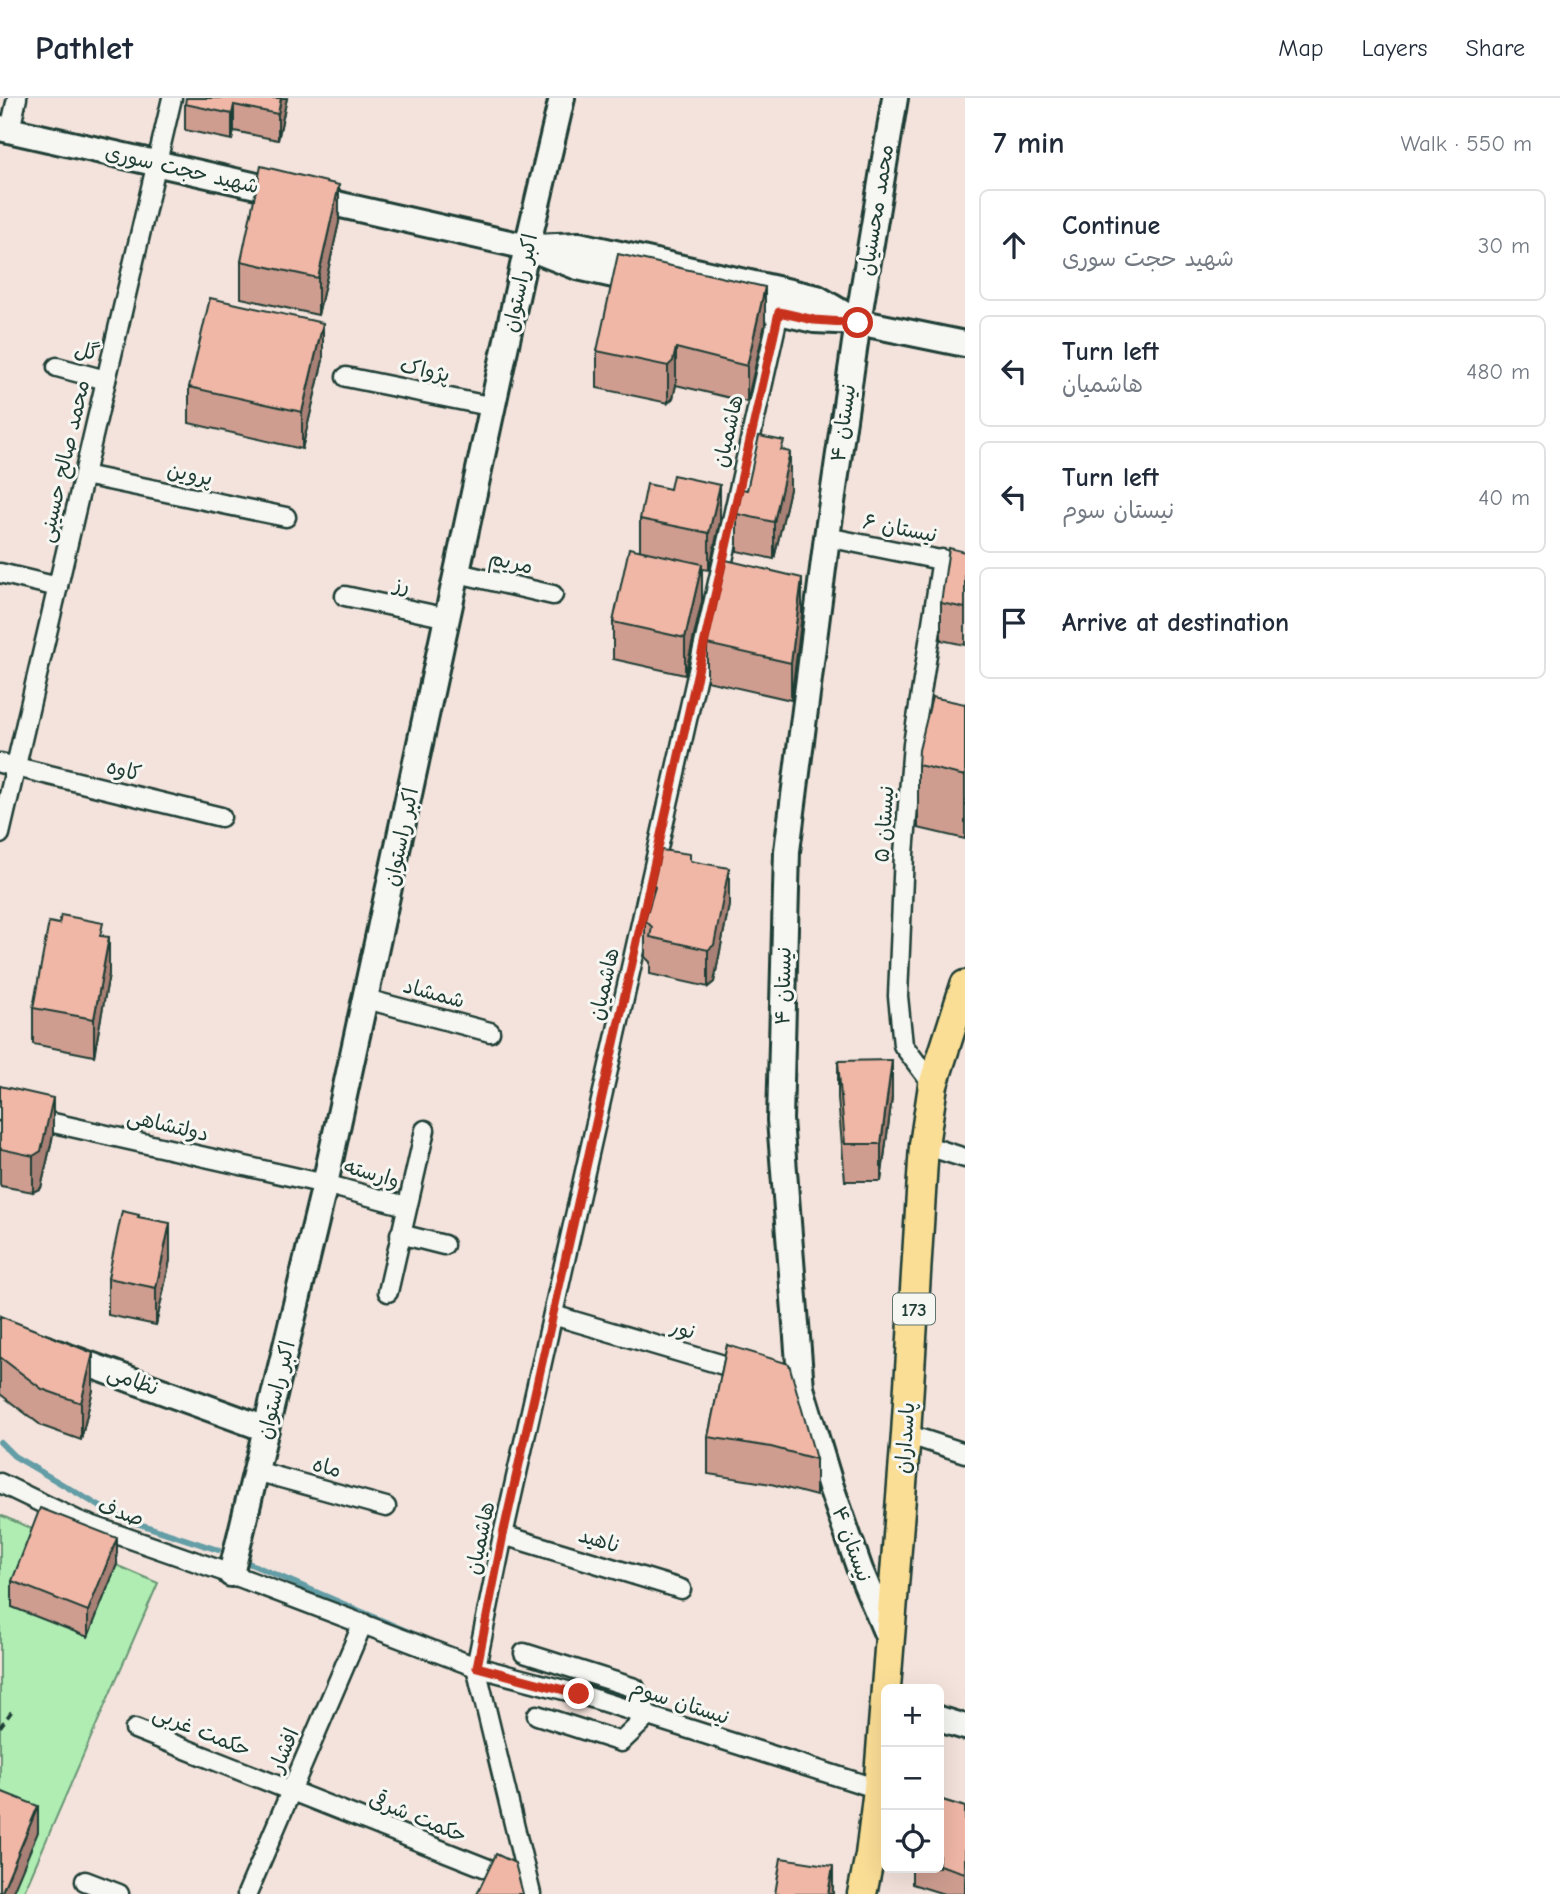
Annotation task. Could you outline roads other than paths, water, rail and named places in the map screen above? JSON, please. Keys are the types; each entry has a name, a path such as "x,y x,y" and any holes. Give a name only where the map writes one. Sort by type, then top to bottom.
{"main road":[{"name":"پاسداران","path":"886,1684 906,1434 924,1145 933,1085 960,1013 965,985"},
{"name":"پاسداران","path":"862,1894 870,1855 881,1747"}],"street":[{"path":"5,129 17,98"},
{"name":"محمد صالح حسینی","path":"0,835 8,765 58,587 172,98"},
{"name":"اکبر راستوان","path":"231,1574 326,1184 527,247 562,98"},
{"name":"محمد محسنیان","path":"858,323 895,98"},
{"name":"شهید حجت سوری","path":"5,129 527,247 578,267 814,320 858,323 965,344"},
{"name":"شهید حجت سوری","path":"527,247 579,245 817,298 858,323"},
{"name":"هاشمیان","path":"477,1667 503,1535 779,312"},
{"name":"نیستان ۴","path":"858,323 827,537 787,851 780,1120 794,1386 860,1570 889,1639"},
{"name":"گل","path":"57,367 106,380"},
{"name":"پژواک","path":"346,377 494,407"},
{"name":"پروین","path":"84,475 286,517"},
{"name":"نیستان ۶","path":"827,537 965,565"},
{"name":"نیستان ۵","path":"933,1085 903,1045 898,996 904,854 913,744 942,559"},
{"path":"0,573 58,587"},
{"name":"مریم","path":"458,573 553,595"},
{"name":"رز","path":"345,596 448,618"},
{"name":"کاوه","path":"8,765 221,817"},
{"name":"شمشاد","path":"366,999 490,1032"},
{"name":"دولتشاهی","path":"0,1111 326,1184"},
{"name":"وارسته","path":"388,1292 425,1130"},
{"path":"924,1145 965,1158"},
{"name":"وارسته","path":"326,1184 406,1206"},
{"path":"400,1234 444,1245"},
{"name":"نور","path":"553,1315 762,1376"},
{"name":"نظامی","path":"0,1332 266,1429"},
{"path":"906,1434 965,1453"},
{"name":"ماه","path":"256,1471 386,1507"},
{"name":"صدف","path":"0,1483 79,1521 231,1574"},
{"name":"ناهید","path":"503,1535 681,1589"},
{"name":"نیستان سوم","path":"231,1574 477,1667 579,1694 878,1789"},
{"name":"افشار","path":"247,1894 363,1623"},
{"path":"524,1653 635,1688 648,1716 621,1742 537,1715"},
{"path":"477,1667 530,1890"},
{"path":"944,1721 965,1727"},
{"name":"حکمت غربی","path":"135,1729 291,1791"},
{"name":"حکمت شرقی","path":"291,1791 530,1890"},
{"path":"85,1881 119,1894"}],"waterway":[{"path":"0,1442 14,1456 118,1517 218,1550"},
{"path":"246,1562 418,1636"}]}
